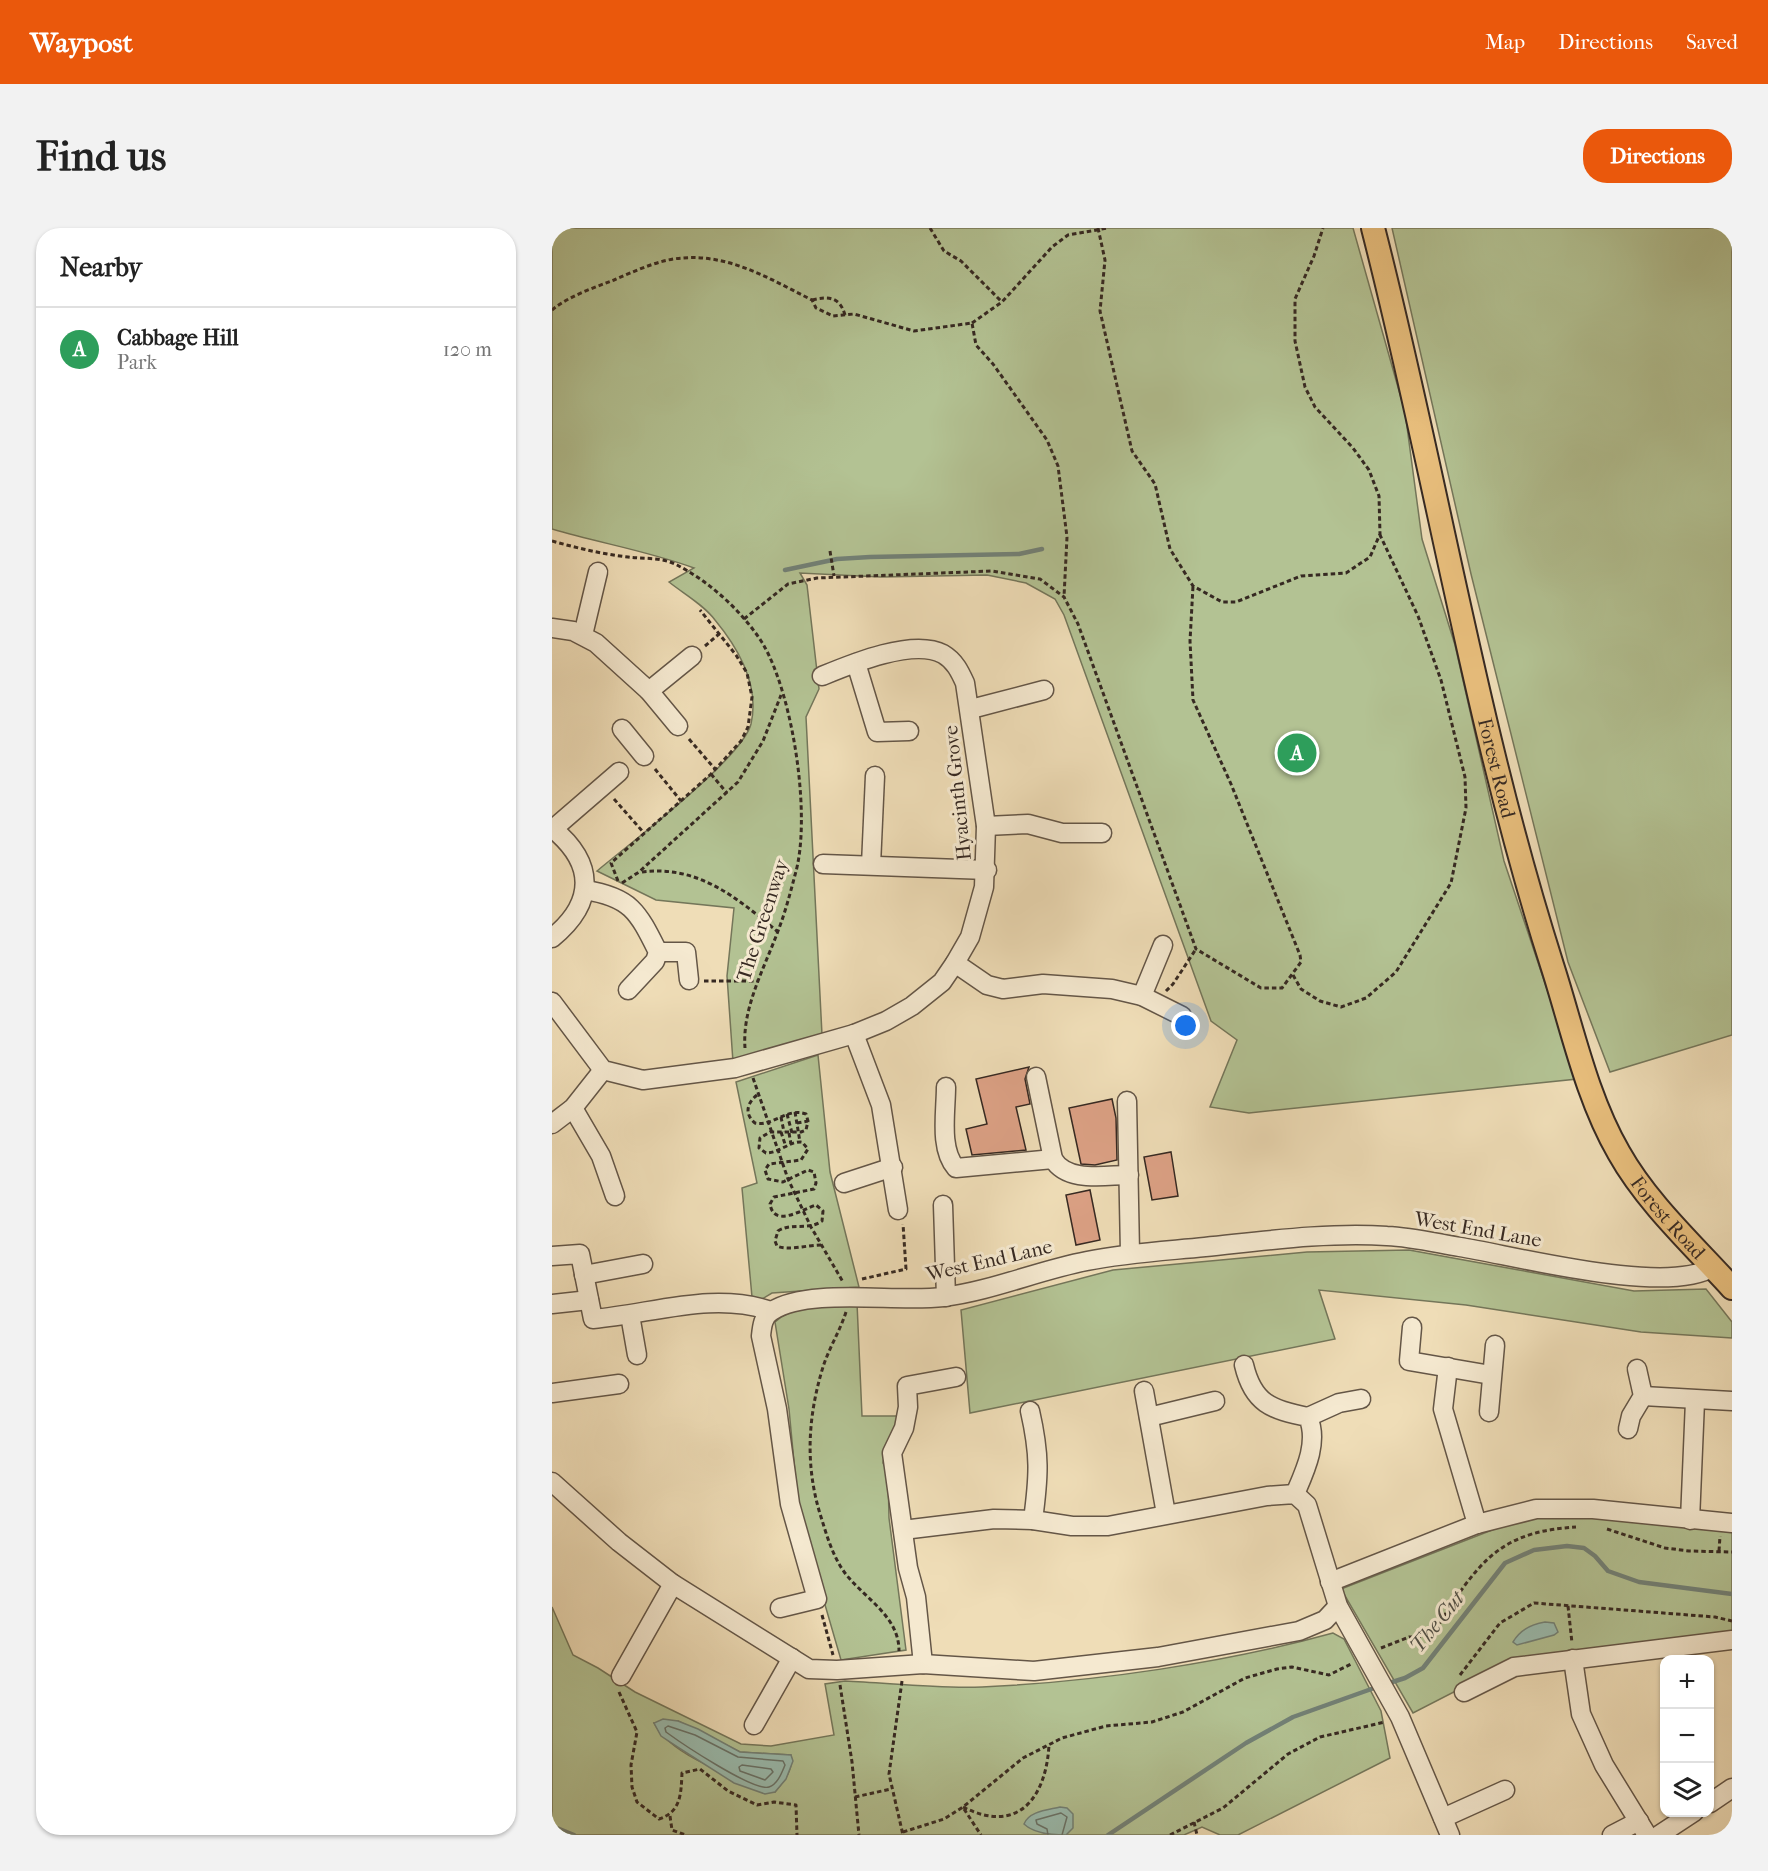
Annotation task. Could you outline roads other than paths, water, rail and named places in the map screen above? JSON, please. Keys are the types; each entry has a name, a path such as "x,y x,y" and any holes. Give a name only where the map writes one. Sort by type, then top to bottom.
{"main road":[{"name":"Forest Road","path":"1373,228 1403,349 1443,541 1498,768 1537,919 1582,1063 1604,1125 1634,1177 1732,1288"}],"street":[{"path":"583,635 598,572"},
{"path":"552,628 583,635 596,643 649,691 678,726"},
{"name":"Hyacinth Grove","path":"603,1070 643,1080 664,1079 735,1068 854,1034 886,1021 912,1006 942,982 970,937 987,870 986,826 971,709 966,683 958,666 943,654 926,650 908,651 856,663 822,676"},
{"path":"649,691 693,656"},
{"path":"856,663 877,732 909,731"},
{"path":"971,709 1044,690"},
{"path":"622,729 644,756"},
{"path":"552,938 572,918 581,905 585,890 580,857 553,829 619,772"},
{"path":"872,865 875,776"},
{"path":"986,826 1028,824 1062,833 1102,833"},
{"path":"823,864 987,870"},
{"path":"585,890 606,894 631,906 658,952 655,961 628,990"},
{"path":"1148,999 1163,945"},
{"path":"658,952 686,952 689,980"},
{"path":"955,963 987,985 1003,989 1043,984 1112,989 1148,999 1182,1016"},
{"path":"552,1002 603,1070 573,1108 552,1124"},
{"path":"854,1034 881,1105 893,1167 898,1210"},
{"path":"1036,1077 1053,1159 1058,1168 1069,1174 1129,1175"},
{"path":"946,1087 946,1142 949,1160 956,1168 1053,1159"},
{"path":"1127,1101 1130,1254"},
{"path":"573,1108 601,1156 615,1196"},
{"path":"844,1183 893,1167"},
{"path":"943,1204 946,1297"},
{"name":"West End Lane","path":"771,1311 784,1305 826,1298 908,1300 946,1297 1046,1270 1130,1254 1297,1239 1387,1236 1483,1251 1565,1269 1632,1276 1674,1277 1706,1272 1713,1267"},
{"path":"552,1256 580,1254 593,1319 696,1303 754,1305 771,1311 762,1325 763,1355 777,1410 790,1504 817,1599 780,1608"},
{"path":"584,1275 643,1264"},
{"path":"552,1304 589,1300"},
{"path":"630,1314 637,1355"},
{"path":"1412,1327 1409,1361 1491,1375"},
{"path":"1489,1412 1495,1345"},
{"path":"1244,1365 1249,1384 1262,1400 1281,1412 1308,1417 1339,1402 1361,1399"},
{"path":"1448,1367 1443,1409 1477,1524"},
{"path":"1628,1429 1631,1416 1642,1396 1637,1370"},
{"path":"923,1664 916,1597 908,1568 892,1453 904,1428 909,1407 907,1386 956,1377"},
{"path":"552,1393 619,1384"},
{"path":"1144,1391 1166,1514"},
{"path":"1642,1396 1695,1401 1732,1401"},
{"path":"1149,1417 1215,1401"},
{"path":"1690,1520 1695,1401"},
{"path":"1030,1411 1039,1452 1038,1484 1033,1520"},
{"path":"1295,1494 1312,1444 1312,1426 1308,1417"},
{"path":"552,1482 619,1542 673,1584 808,1669 837,1670 923,1664 1034,1671 1158,1657 1299,1631 1325,1620 1338,1606"},
{"path":"903,1530 994,1519 1033,1520 1072,1526 1108,1526 1267,1496 1295,1494 1307,1505 1338,1606 1368,1660 1392,1715 1447,1826 1505,1790"},
{"path":"1330,1582 1477,1524 1536,1509 1593,1509 1732,1523"},
{"path":"621,1676 673,1584"},
{"path":"1460,1686 1514,1667 1732,1640"},
{"path":"754,1725 792,1658"},
{"path":"1573,1659 1581,1714 1604,1765 1643,1828 1612,1835"},
{"path":"1714,1800 1732,1788"},
{"path":"1659,1835 1686,1817"}],"water":[{"path":"1545,1622 1554,1623 1558,1632 1517,1645 1513,1642 1527,1628"},
{"path":"663,1719 678,1721 698,1729 740,1752 791,1755 793,1761 786,1779 775,1792 765,1794 734,1783 661,1736 654,1723"},
{"path":"1060,1807 1067,1808 1073,1814 1073,1828 1066,1835 1038,1832 1024,1824 1034,1814"}],"waterway":[{"path":"785,570 837,559 1019,554 1042,549"},
{"name":"The Cut","path":"1386,1684 1405,1678 1423,1668 1505,1563 1534,1550 1567,1546 1584,1548 1595,1556 1608,1571 1639,1582 1732,1594"},
{"name":"The Cut","path":"1108,1835 1246,1743 1293,1717 1377,1687"},
{"name":"The Cut","path":"552,1826 574,1835"}],"place":[{"name":"Cabbage Hill","path":"1297,753"}]}
